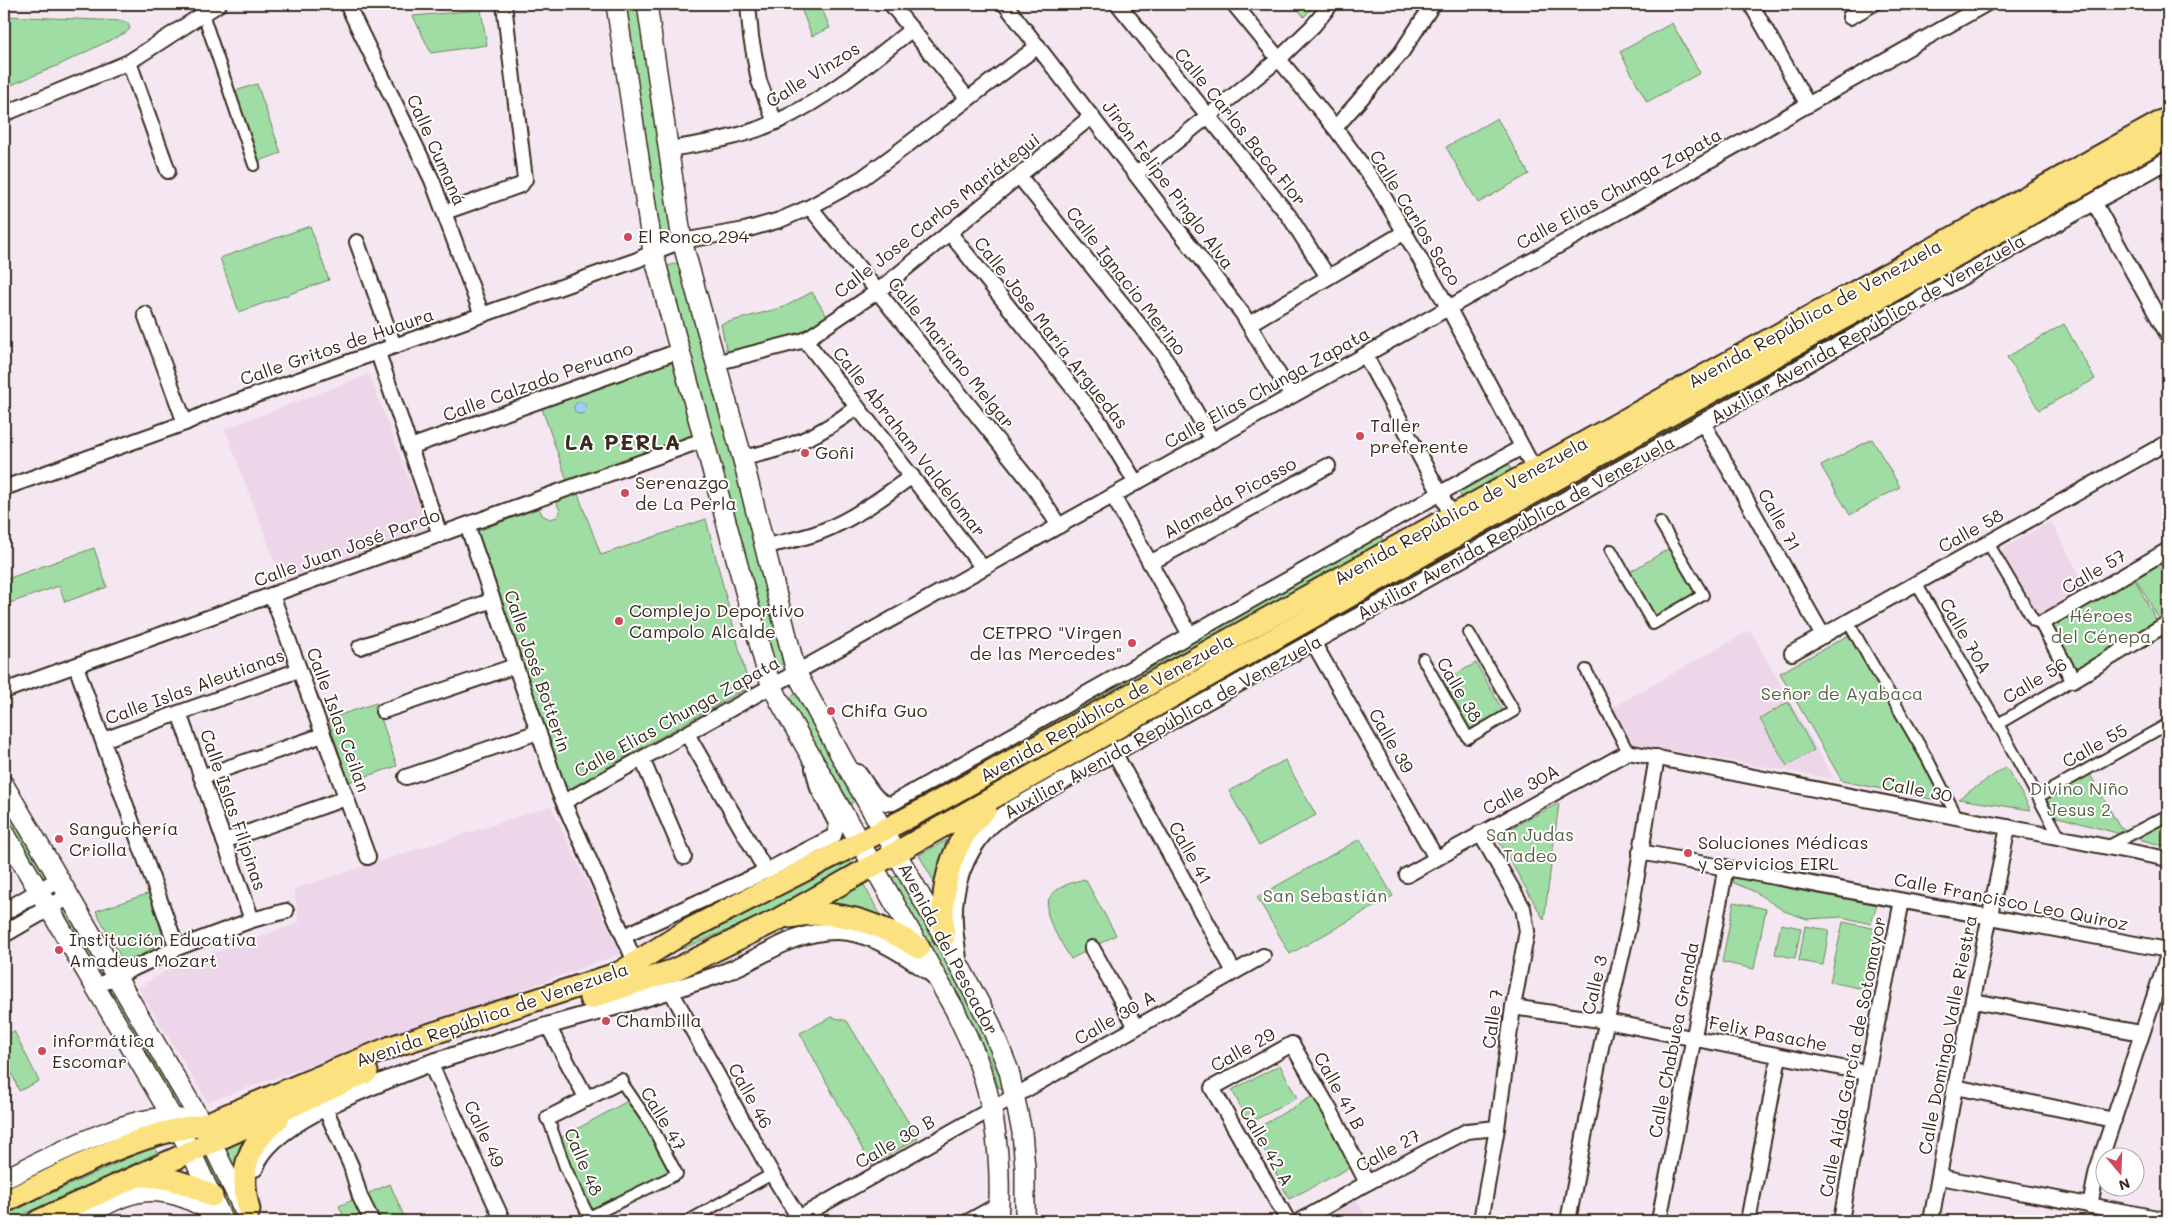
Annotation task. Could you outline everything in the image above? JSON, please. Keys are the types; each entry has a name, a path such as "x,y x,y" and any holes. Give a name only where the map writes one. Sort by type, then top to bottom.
{"main road":[{"name":"Avenida del Pescador","path":"616,4 652,252 772,686 955,1010 977,1057 992,1108 999,1150 1000,1202 998,1221"},
{"name":"Avenida del Pescador","path":"647,4 682,241 742,458 796,672 842,758 958,961 990,1024 1009,1071 1015,1096 1026,1168 1025,1221"},
{"name":"Avenida República de Venezuela","path":"4,1202 175,1123 208,1134 298,1104 373,1069 426,1049 630,986 674,970 777,920 1009,790 1456,524 1535,471 2168,118"},
{"name":"Avenida República de Venezuela","path":"38,1221 191,1152 208,1134 391,1046 606,978 636,964 688,930 860,844 1856,310 2025,218 2168,136"},
{"path":"4,785 118,976 208,1134 250,1218"},
{"path":"944,937 943,898 951,861 969,828 980,814 1009,790"},
{"path":"4,832 175,1123 191,1152 223,1221"},
{"path":"777,920 796,916 817,915 859,920 900,936 919,948"},
{"path":"250,1218 243,1181 250,1154 264,1131 298,1104"},
{"path":"4,1179 125,1125 152,1118 175,1123"},
{"path":"137,1176 153,1176 176,1180 198,1188 212,1196"},
{"path":"76,1221 125,1197 143,1192 186,1198 206,1208 223,1221"}],"street":[{"path":"4,114 129,62 219,4"},
{"name":"Calle Cumaná","path":"347,4 432,180 482,316"},
{"path":"444,212 521,185 525,179 526,174 504,4"},
{"path":"748,4 750,37 759,81 775,122"},
{"path":"891,4 968,99"},
{"name":"Jirón Felipe Pinglo Alva","path":"1005,4 1249,324 1291,395"},
{"name":"Calle Carlos Baca Flor","path":"1118,4 1289,216 1328,277"},
{"name":"Calle Carlos Saco","path":"1234,4 1335,128 1378,187 1448,307 1535,471"},
{"path":"1136,174 1279,59 1313,26 1331,4"},
{"path":"1335,128 1402,53 1432,4"},
{"path":"1751,4 1808,104"},
{"path":"1850,17 1873,4"},
{"name":"Calle Elias Chunga Zapata","path":"564,802 1113,496 1986,4"},
{"path":"203,14 254,165"},
{"name":"Calle Vinzos","path":"668,149 737,136 775,122 806,106 853,76 912,30"},
{"name":"Calle Gritos de Huaura","path":"4,488 185,423 211,411 637,260 652,252 682,241 744,230 780,220 810,207 860,179 1038,46"},
{"path":"129,62 168,172"},
{"name":"Calle Jose Carlos Mariátegui","path":"716,362 805,340 878,291 1092,116"},
{"name":"Auxiliar Avenida República de Venezuela","path":"958,961 954,899 958,880 973,847 988,828 1011,810 2168,160"},
{"name":"Calle Ignacio Merino","path":"1019,176 1162,353 1212,440"},
{"path":"2094,202 2168,334"},
{"name":"Calle Mariano Melgar","path":"810,207 1032,484 1059,526"},
{"name":"Calle Jose María Arguedas","path":"949,232 1097,418 1136,483"},
{"path":"1249,324 1405,232"},
{"path":"357,242 394,346"},
{"path":"145,314 185,423"},
{"name":"Calle Abraham Valdelomar","path":"805,340 983,568"},
{"name":"Calle Calzado Peruano","path":"410,448 679,351"},
{"path":"378,353 440,535"},
{"path":"1364,355 1456,524"},
{"path":"742,458 806,440 857,407"},
{"name":"Calle 71","path":"1702,423 1823,636"},
{"name":"Calle Juan José Pardo","path":"4,691 703,440"},
{"name":"Calle 58","path":"1792,653 2168,442"},
{"path":"842,758 858,771 879,800 884,803 893,803 1189,633 1522,446"},
{"name":"Alameda Picasso","path":"1150,563 1328,466"},
{"path":"763,547 818,532 842,523 912,476"},
{"path":"1113,496 1189,633"},
{"path":"1610,550 1653,624 1703,595 1660,522"},
{"name":"Calle José Botterin","path":"467,525 564,802 636,964"},
{"path":"1988,543 2034,621 2042,623 2073,680"},
{"name":"Calle 57","path":"2042,623 2168,550"},
{"name":"Calle 70A","path":"1916,584 1998,724 2059,836"},
{"name":"Calle Islas Ceilan","path":"272,595 368,857"},
{"path":"360,647 493,600"},
{"path":"1848,622 1928,760 1957,817"},
{"name":"Calle 56","path":"1998,724 2168,623"},
{"name":"Calle 38","path":"1423,659 1468,738 1514,711 1469,633"},
{"name":"Calle 39","path":"1313,642 1436,858"},
{"path":"76,666 177,948"},
{"path":"383,711 515,666"},
{"name":"Calle Islas Aleutianas","path":"103,740 299,670"},
{"path":"1586,670 1628,752 1657,757"},
{"name":"Calle Islas Filipinas","path":"179,713 252,920"},
{"name":"Calle 55","path":"2038,797 2168,724"},
{"path":"406,777 538,732"},
{"path":"687,734 766,871"},
{"path":"201,777 323,735"},
{"name":"Calle 41","path":"1114,752 1234,972"},
{"name":"Calle 30A","path":"1407,875 1628,752"},
{"name":"Calle 30","path":"1657,757 2168,859"},
{"name":"Calle 3","path":"1568,1221 1606,1021 1628,928 1657,757"},
{"path":"624,936 766,871 834,836 836,831 835,820 818,788 811,758"},
{"path":"642,759 684,857"},
{"path":"224,841 346,798"},
{"path":"2107,846 2168,815"},
{"name":"Calle Domingo Valle Riestra","path":"1931,1221 1955,1087 2008,827"},
{"name":"Calle 7","path":"1480,833 1523,908 1527,931 1513,1006 1497,1128 1480,1221"},
{"name":"Calle Francisco Leo Quiroz","path":"1640,852 2168,950"},
{"name":"Calle Chabuca Granda","path":"1659,1221 1726,867"},
{"path":"60,879 4,912 9,931 69,896"},
{"name":"Calle Aída García de Sotomayor","path":"1840,1221 1867,1073 1902,901"},
{"path":"94,987 177,948 252,920 286,911"},
{"path":"250,1218 250,1185 255,1165 262,1151 276,1137 325,1108 430,1063 548,1026 670,991 723,973 785,941 811,933 838,931 856,934 902,953 935,976"},
{"path":"1092,948 1136,1027"},
{"path":"1234,972 1263,956"},
{"path":"2090,1206 2098,1170 2141,1033 2168,956"},
{"name":"Calle 30 A","path":"1015,1096 1234,972"},
{"name":"Calle 46","path":"670,991 796,1220"},
{"path":"1974,1001 2141,1033"},
{"name":"Felix Pasache","path":"1513,1006 1606,1021 1867,1073"},
{"path":"548,1026 587,1099"},
{"name":"Calle 29","path":"1212,1088 1292,1044"},
{"name":"Calle 41 B","path":"1292,1044 1331,1112 1367,1183"},
{"path":"1748,1221 1779,1056"},
{"name":"Calle 49","path":"430,1063 503,1221"},
{"path":"548,1118 621,1081"},
{"name":"Calle 47","path":"589,1217 677,1174 651,1125 621,1081"},
{"path":"1955,1087 2114,1120"},
{"name":"Calle 42 A","path":"1212,1088 1288,1221"},
{"name":"Calle 30 B","path":"796,1220 1015,1096"},
{"path":"325,1108 352,1166 360,1197 372,1221"},
{"name":"Calle 48","path":"548,1118 565,1167 589,1217"},
{"name":"Calle 27","path":"1300,1221 1367,1183 1467,1131 1497,1128"},
{"path":"688,1221 772,1174"},
{"path":"1940,1177 2168,1220"},
{"path":"965,1221 1000,1202"}],"shaded area":[{"path":"369,374 428,529 283,584 225,429"},
{"path":"2051,521 2087,589 2035,619 1995,553"},
{"path":"1750,630 1834,779 1633,744 1611,708"},
{"path":"551,806 621,954 208,1102 138,988 171,968 299,923 294,889"},
{"path":"1357,1200 1369,1221 1320,1221"},
{"path":"717,1203 727,1221 683,1221"}],"green space":[{"path":"622,4 640,4 671,233 658,236"},
{"path":"820,4 830,28 812,36 800,6"},
{"path":"1294,4 1315,4 1304,17"},
{"path":"481,10 487,45 431,53 413,16"},
{"path":"4,16 123,21 128,23 130,29 59,65 4,88"},
{"path":"1672,23 1700,73 1647,102 1620,52"},
{"path":"257,84 281,153 256,162 232,92"},
{"path":"1497,118 1529,174 1478,203 1446,147"},
{"path":"2168,148 2168,156 1075,766"},
{"path":"310,226 329,280 239,312 220,258"},
{"path":"678,263 738,476 783,664 773,667 664,267"},
{"path":"812,292 828,318 803,334 727,354 721,324 784,307"},
{"path":"2064,324 2095,379 2039,410 2007,357"},
{"path":"668,361 672,363 692,433 691,438 568,483 541,406"},
{"path":"1872,439 1900,487 1850,515 1821,466"},
{"path":"1508,464 1512,471 1463,499 1458,492"},
{"name":"Complejo Deportivo Campolo Alcalde","path":"578,494 601,555 706,519 749,687 571,788 565,785 476,536 478,531 539,508 542,515 550,519 557,517 560,511 556,501"},
{"path":"1380,535 1384,542 942,788 939,784"},
{"path":"1673,546 1700,593 1651,622 1623,576"},
{"path":"94,548 107,587 65,602 59,586 4,605 4,580"},
{"path":"2161,563 2168,576 2168,614 2159,619 2136,579"},
{"name":"Héroes del Cénepa","path":"2131,572 2160,628 2073,680 2042,623"},
{"name":"Señor de Ayabaca","path":"1858,630 1951,803 1842,781 1780,673"},
{"path":"1476,663 1503,711 1468,730 1441,682"},
{"path":"797,693 854,801 851,804 788,699"},
{"path":"1788,702 1814,750 1787,766 1760,719"},
{"path":"376,703 397,766 349,782 328,719"},
{"path":"1285,760 1316,815 1259,846 1229,791"},
{"path":"2006,767 2031,810 1958,799"},
{"name":"Divino Niño Jesus 2","path":"2087,769 2120,828 2133,832 2168,815 2168,847 2047,814 2043,793"},
{"path":"4,794 49,874 40,877 31,868 4,817"},
{"name":"San Judas Tadeo","path":"1559,803 1544,920 1496,836"},
{"path":"951,838 937,887 919,855"},
{"name":"San Sebastián","path":"1360,839 1393,896 1290,954 1257,897"},
{"path":"849,859 854,868 764,915 660,958"},
{"path":"1733,873 1877,904 1871,924 1842,917 1807,919 1784,911 1755,892 1732,882"},
{"path":"900,874 981,1019 1001,1069 1003,1089 998,1087 990,1058 981,1048 893,883 892,878"},
{"path":"1085,879 1116,935 1071,959 1050,922 1047,911 1048,901 1054,892 1066,885"},
{"path":"864,885 882,918 828,902"},
{"path":"150,893 164,941 125,965 96,911"},
{"path":"36,901 40,908 4,929 4,918"},
{"path":"1734,902 1766,909 1754,969 1722,962"},
{"path":"68,904 180,1092 166,1097 57,909"},
{"path":"1843,922 1876,929 1864,989 1830,982"},
{"path":"1781,924 1801,928 1795,958 1775,954"},
{"path":"1805,926 1829,930 1823,965 1799,961"},
{"path":"832,1017 847,1021 918,1138 871,1165 800,1033"},
{"path":"14,1031 39,1081 19,1091 6,1059 4,1059 4,1037"},
{"path":"1280,1065 1297,1098 1249,1123 1232,1090"},
{"path":"1313,1096 1351,1167 1289,1199 1254,1130"},
{"path":"633,1098 672,1171 593,1211 557,1140"},
{"path":"254,1133 236,1176 222,1148"},
{"path":"154,1146 157,1153 9,1221 4,1221 4,1215"},
{"path":"214,1155 244,1221 231,1221 201,1157"},
{"path":"390,1184 406,1221 346,1221 339,1206"}],"water":[{"path":"578,402 582,402 586,408 582,414 578,414 574,410 574,406"},
{"path":"626,433 631,435 633,440 631,445 626,447 621,445 619,440 621,435"}],"place":[{"name":"El Ronco 294","path":"628,237"},
{"name":"Taller preferente","path":"1360,436"},
{"name":"Goñi","path":"805,453"},
{"name":"Serenazgo de La Perla","path":"625,493"},
{"name":"Complejo Deportivo Campolo Alcalde","path":"619,621"},
{"name":"CETPRO \"Virgen de las Mercedes\"","path":"1132,643"},
{"name":"Chifa Guo","path":"831,711"},
{"name":"Sanguchería Criolla","path":"59,839"},
{"name":"Soluciones Médicas y Servicios EIRL","path":"1688,853"},
{"name":"Institución Educativa Amadeus Mozart","path":"59,950"},
{"name":"Chambilla","path":"606,1021"},
{"name":"informática Escomar","path":"42,1051"}],"district":[{"name":"LA PERLA","path":"623,442"}]}
